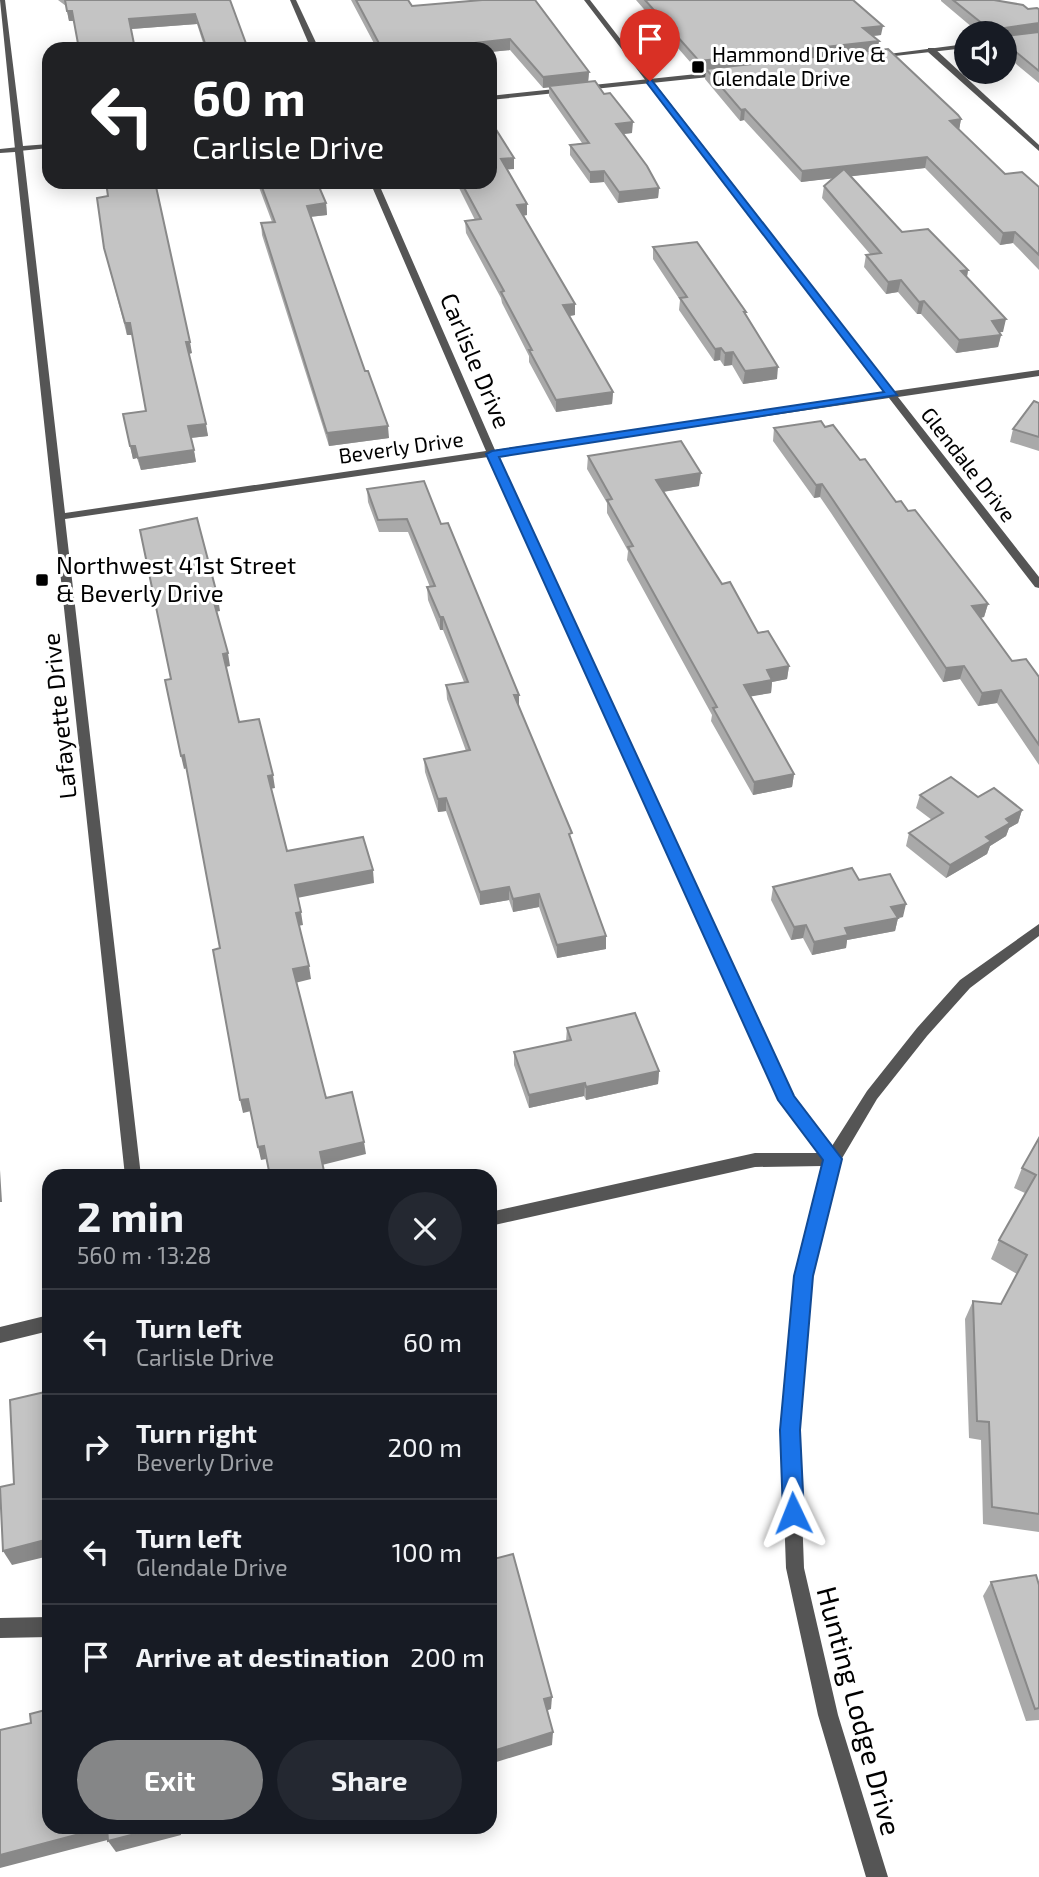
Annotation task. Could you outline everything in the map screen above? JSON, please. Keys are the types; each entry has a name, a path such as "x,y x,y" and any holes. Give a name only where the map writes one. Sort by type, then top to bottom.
{"street":[{"name":"Lafayette Drive","path":"2,0 3,32 19,149 132,1169"},
{"path":"293,0 312,42"},
{"name":"Glendale Drive","path":"587,0 1039,585"},
{"path":"863,58 954,47"},
{"path":"931,50 1039,149"},
{"path":"497,97 730,72"},
{"path":"0,151 42,147"},
{"name":"Carlisle Drive","path":"377,189 492,454 787,1100 833,1159"},
{"name":"Beverly Drive","path":"59,517 1039,373"},
{"name":"Hunting Lodge Drive","path":"877,1877 828,1715 795,1568 790,1430 804,1276 833,1159 872,1095 965,984 1039,929"},
{"path":"497,1217 755,1160 833,1159"},
{"path":"0,1335 42,1325"},
{"path":"0,1628 42,1627"}],"building":[{"path":"65,0 230,0 245,42 205,42 195,14 129,19 134,42 78,42 72,11 67,11"},
{"path":"356,0 408,0 412,6 482,0 535,0 589,72 543,77 510,39 483,42 378,42"},
{"path":"645,0 853,0 883,26 863,28 879,41 699,61"},
{"path":"953,0 994,0 1023,5 1028,9 1039,9 1039,23 1017,26 1017,21 979,21"},
{"path":"1039,32 1039,71 1017,53 1017,35"},
{"path":"888,49 958,115 961,119 950,121 1005,174 1022,172 1039,187 1039,255 1015,232 1003,233 927,157 802,171 745,109 741,110 706,69"},
{"path":"595,81 604,94 610,93 633,122 616,124 647,166 659,188 619,192 604,171 590,172 570,145 589,143 549,86"},
{"path":"497,131 514,158 501,159 527,204 517,205 575,304 563,305 613,392 556,400 501,292 504,291 465,221 481,219 465,189 497,189"},
{"path":"844,169 902,232 928,229 968,270 961,271 1006,319 992,321 1001,335 959,340 924,301 919,302 901,280 888,282 866,255 881,253 824,186"},
{"path":"107,189 157,189 190,342 186,342 206,424 188,426 194,450 138,458 135,446 130,446 123,414 146,411 130,323 125,323 104,248 97,198 108,196"},
{"path":"263,189 320,189 326,203 307,206 365,371 368,371 388,426 327,433 261,223 275,222"},
{"path":"697,242 746,312 778,367 745,371 733,352 725,353 721,348 715,349 680,298 687,297 653,247"},
{"path":"1034,401 1039,403 1039,437 1013,429"},
{"path":"821,421 825,427 833,425 860,460 865,459 896,502 901,501 908,511 915,510 988,604 972,606 1012,661 1026,659 1039,677 1039,745 1001,690 982,693 964,666 946,668 822,484 816,485 774,428"},
{"path":"681,441 701,473 656,480 722,584 730,582 758,633 768,631 789,666 767,670 772,680 744,685 794,774 754,782 713,708 717,707 628,547 633,546 607,500 612,499 588,456"},
{"path":"424,481 441,524 448,523 519,695 514,695 572,833 569,834 606,936 557,945 539,894 513,899 509,887 480,892 446,798 438,799 424,759 470,750 446,685 468,682 443,617 440,617 427,587 435,586 407,519 378,520 367,489"},
{"path":"197,518 218,598 213,599 228,653 223,654 239,722 259,719 273,775 268,776 287,851 363,837 373,870 295,885 301,912 296,913 309,966 293,969 326,1098 352,1092 364,1142 320,1152 324,1169 269,1169 264,1146 258,1147 248,1099 240,1100 213,950 220,948 184,755 181,756 165,680 171,679 140,530"},
{"path":"951,777 978,797 994,788 1022,810 1006,819 1010,823 986,837 991,841 950,865 909,833 943,813 920,795"},
{"path":"852,868 859,880 890,874 906,904 891,907 898,918 845,928 848,935 814,942 806,925 794,927 773,887"},
{"path":"635,1013 659,1071 586,1087 585,1083 529,1095 514,1052 571,1040 567,1028"},
{"path":"1039,1138 1039,1514 992,1507 989,1422 977,1421 973,1301 1001,1304 1027,1255 999,1240 1036,1175 1022,1168"},
{"path":"42,1393 42,1541 3,1551 0,1487 14,1484 10,1400"},
{"path":"513,1554 552,1697 544,1699 553,1732 497,1750 497,1558"},
{"path":"1036,1575 1039,1585 1039,1708 1035,1709 991,1582"},
{"path":"42,1711 42,1834 80,1834 0,1855 0,1730 31,1723 30,1714"},
{"path":"108,1834 135,1834 108,1841"}],"place":[{"name":"Hammond Drive & Glendale Drive","path":"698,67"},
{"name":"Northwest 41st Street & Beverly Drive","path":"42,580"}],"route":[{"path":"650,81 892,395 492,454 787,1100 833,1159 804,1276 790,1430 793,1513"}]}
